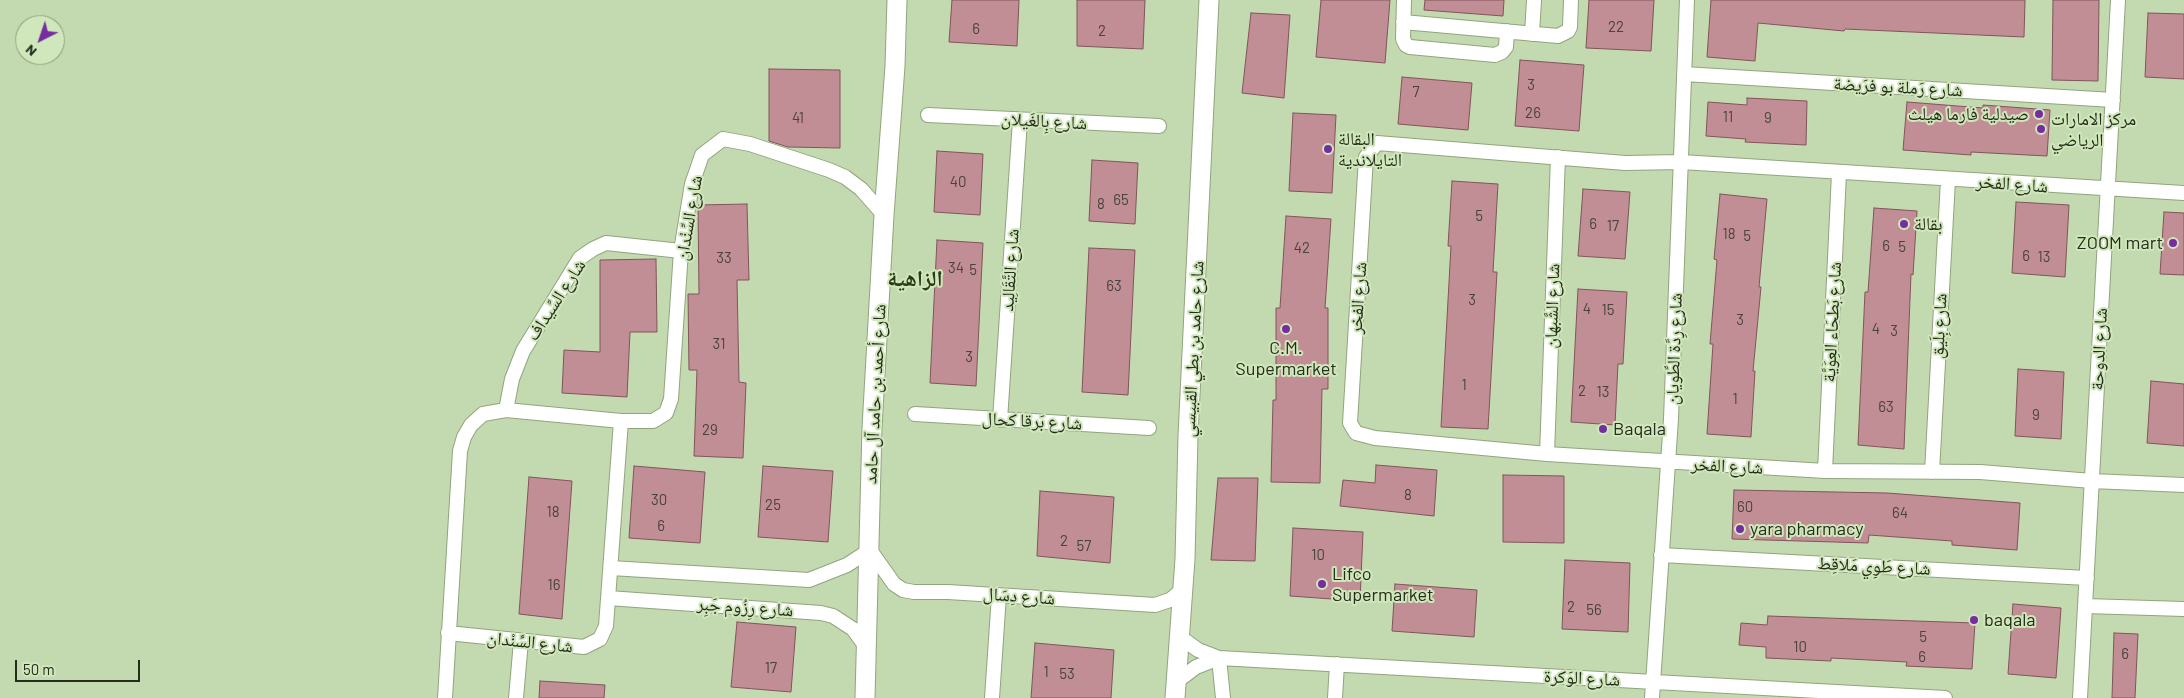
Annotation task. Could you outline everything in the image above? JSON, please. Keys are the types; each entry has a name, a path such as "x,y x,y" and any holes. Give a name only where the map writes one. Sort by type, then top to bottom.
{"main road":[{"name":"شارع أحمد بن حامد آل حامد","path":"865,698 872,428 884,215 895,66 896,0"},
{"name":"شارع حامد بن بطي القبيسي","path":"1176,690 1183,589 1209,0"}],"street":[{"path":"1404,0 1404,42 1410,47 1498,54 1504,50 1508,31"},
{"path":"1532,34 1534,0"},
{"path":"1403,22 1558,36 1568,31 1571,21 1571,0"},
{"name":"شارع رِدَّة الطِّويان","path":"1652,698 1671,419 1687,0"},
{"name":"شارع الدوحة","path":"2080,698 2118,0"},
{"name":"شارع رَملة بو فرَيضة","path":"1684,74 2113,100"},
{"name":"شارع بِالغَيلان","path":"928,115 1159,126"},
{"name":"شارع التَّقَالِيد","path":"1000,420 1020,120"},
{"name":"شارع السِّنْدان","path":"445,698 460,451 464,437 483,414 506,410 621,421 653,421 666,412 671,399 681,251 692,184 702,155 723,139 750,144 788,156 845,177 861,189 884,215"},
{"name":"شارع الفخر","path":"2184,193 2108,190 1681,162 1625,163 1378,143 1366,157 1350,423 1356,433 1374,438 1547,454 1825,471 1980,472 2092,481 2184,485"},
{"name":"شارع الشَّبهان","path":"1547,454 1558,157"},
{"name":"شارع بَطحَاء العِوَيَّة","path":"1825,471 1839,173"},
{"name":"شارع بِلَيق","path":"1932,472 1948,180"},
{"name":"شارع السِّيداف","path":"506,410 512,379 523,351 580,258 606,243 681,251"},
{"name":"شارع بَرقا كحال","path":"915,414 1149,428"},
{"name":"شارع السِّنْدان","path":"448,633 584,647 600,639 606,626 621,421"},
{"name":"شارع دِسَال","path":"870,550 887,576 898,588 914,592 948,592 1155,605 1170,600 1183,589"},
{"name":"شارع رِزُوم جَبِر","path":"611,568 809,580 847,565 870,550"},
{"name":"شارع طَوِي مَلاقِط","path":"1661,555 2087,578"},
{"path":"992,698 998,595"},
{"name":"شارع رِزُوم جَبِر","path":"608,598 821,613 833,616 853,629 867,648"},
{"path":"2085,606 2184,610"},
{"name":"شارع الوَكرة","path":"1180,637 1198,650 1219,658 1945,698"},
{"path":"516,698 520,641"},
{"path":"1219,658 1223,698"},
{"name":"شارع الوَكرة","path":"1176,690 1196,667 1219,658"},
{"path":"1335,698 1337,664"}],"building":[{"path":"952,0 1019,0 1017,46 949,42"},
{"path":"1077,0 1145,0 1143,49 1077,46"},
{"path":"1321,0 1390,0 1385,63 1316,57"},
{"path":"1425,0 1504,0 1503,16 1424,10"},
{"path":"1589,0 1654,0 1651,51 1586,48"},
{"path":"1711,0 2025,0 2024,37 1845,29 1844,31 1758,23 1755,61 1707,57"},
{"path":"2053,0 2099,0 2098,81 2052,80"},
{"path":"1251,13 1290,15 1284,98 1242,93"},
{"path":"2148,13 2184,14 2184,79 2145,77"},
{"path":"1520,60 1584,65 1579,131 1515,126"},
{"path":"769,69 840,70 840,148 788,147 769,141"},
{"path":"1402,77 1472,83 1468,130 1398,124"},
{"path":"1747,98 1807,101 1806,145 1745,142 1746,139 1706,136 1708,102 1747,105"},
{"path":"1907,102 1983,108 1983,105 2050,110 2047,156 1971,152 1971,155 1903,150"},
{"path":"1293,113 1336,115 1332,193 1289,191"},
{"path":"937,151 983,154 980,215 934,212"},
{"path":"1092,160 1138,163 1135,224 1089,221"},
{"path":"1452,181 1498,184 1493,272 1497,272 1488,429 1441,427 1451,246 1448,246"},
{"path":"1583,189 1630,192 1625,259 1578,256"},
{"path":"1720,194 1767,199 1753,371 1755,371 1751,437 1707,434 1713,344 1710,344 1717,260 1714,259"},
{"path":"2016,202 2069,205 2065,277 2012,273"},
{"path":"747,204 749,280 737,280 739,382 746,383 743,458 694,456 697,370 689,370 688,294 699,294 698,205"},
{"path":"1874,208 1917,211 1913,275 1911,274 1904,449 1858,445 1865,292 1868,292"},
{"name":"ZOOM mart","path":"2164,212 2184,213 2184,275 2160,274"},
{"path":"1286,216 1331,219 1325,308 1328,308 1328,389 1322,389 1320,483 1271,482 1273,400 1276,400 1276,308 1280,308"},
{"path":"937,240 983,243 976,386 930,383"},
{"path":"1089,248 1135,250 1128,395 1082,392"},
{"path":"656,259 657,332 630,332 627,397 562,393 564,350 600,352 600,260"},
{"path":"1578,289 1627,292 1623,364 1618,364 1615,425 1571,422"},
{"path":"2018,369 2064,372 2061,439 2015,436"},
{"path":"2151,381 2184,384 2184,446 2147,443"},
{"path":"1376,465 1437,470 1434,516 1340,506 1343,480 1375,483"},
{"path":"634,466 705,472 700,543 629,538"},
{"path":"763,466 833,471 828,542 758,537"},
{"path":"1503,475 1564,476 1564,543 1503,542"},
{"path":"529,477 572,481 562,619 519,614"},
{"path":"1218,478 1258,478 1255,561 1211,560"},
{"path":"1734,490 1887,493 2020,503 2017,550 1952,545 1952,541 1869,535 1868,543 1732,539"},
{"path":"1040,491 1114,497 1110,563 1037,556"},
{"path":"1293,528 1363,532 1360,601 1290,596"},
{"path":"1565,560 1630,563 1628,632 1562,629"},
{"path":"1395,584 1477,590 1474,637 1392,631"},
{"path":"2013,604 2061,608 2056,678 2008,674"},
{"path":"1768,616 1975,623 1972,669 1906,666 1907,662 1831,658 1831,661 1766,658 1766,647 1739,645 1741,623 1767,625"},
{"path":"737,622 796,627 791,692 731,687"},
{"path":"2114,633 2138,634 2135,698 2112,698"},
{"path":"1035,643 1114,650 1111,698 1031,698"},
{"path":"540,681 605,685 604,698 539,698"}],"place":[{"name":"صيدلية فارما هيلث","path":"2039,114"},
{"name":"مركز الامارات الرياضي","path":"2041,129"},
{"name":"البقالة التايلاندية","path":"1328,149"},
{"name":"بقالة","path":"1904,224"},
{"name":"ZOOM mart","path":"2173,243"},
{"name":"C.M. Supermarket","path":"1286,329"},
{"name":"Baqala","path":"1603,429"},
{"name":"yara pharmacy","path":"1740,529"},
{"name":"Lifco Supermarket","path":"1322,584"},
{"name":"baqala","path":"1974,620"}],"district":[{"name":"الزاهية","path":"915,279"}]}
